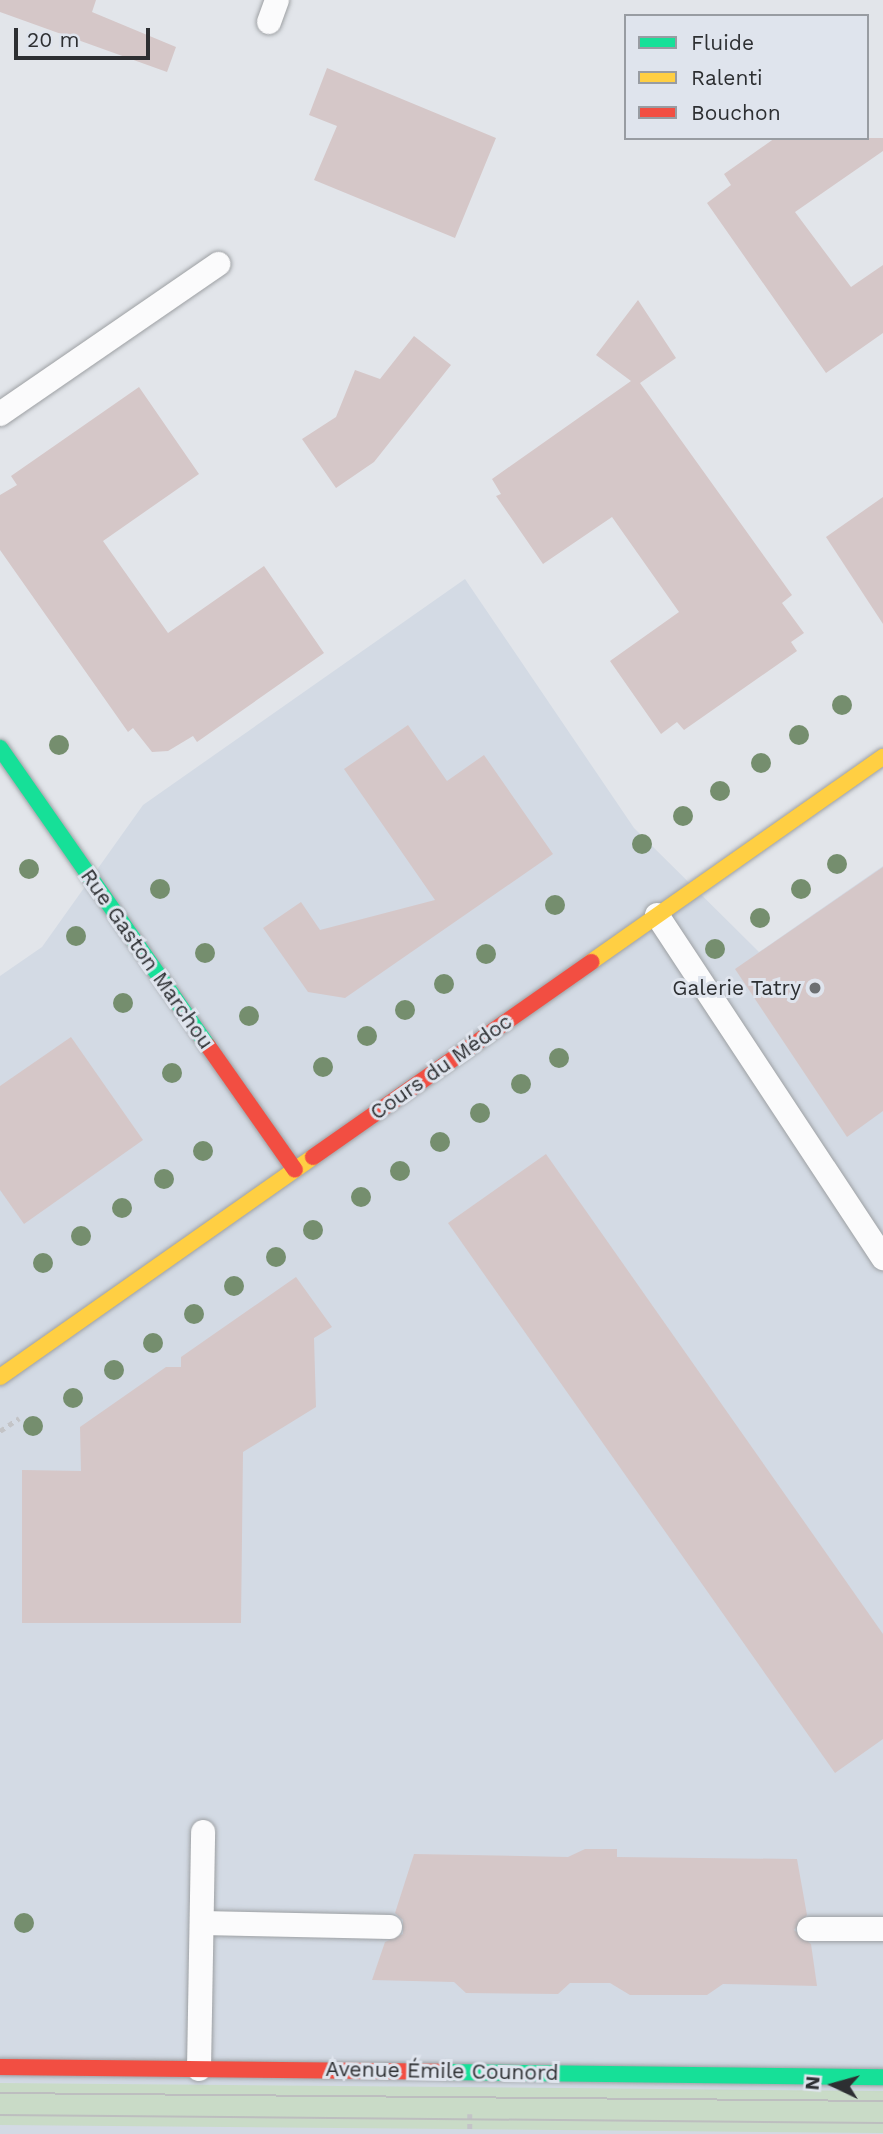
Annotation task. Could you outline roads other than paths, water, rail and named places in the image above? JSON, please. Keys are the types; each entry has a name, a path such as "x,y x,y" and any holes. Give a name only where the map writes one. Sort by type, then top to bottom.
{"street":[{"name":"Rue Gaston Marchou","path":"0,748 295,1170"},
{"name":"Cours du Médoc","path":"0,1377 883,757"},
{"name":"Avenue Émile Counord","path":"0,2067 883,2077"}],"lane":[{"path":"0,414 218,264"},
{"path":"657,915 883,1258"},
{"path":"199,2069 203,1832"},
{"path":"202,1923 390,1927"},
{"path":"809,1929 883,1929"}],"tram line":[{"path":"0,2093 883,2101"},
{"path":"0,2115 883,2123"}],"place":[{"name":"Galerie Tatry","path":"815,988"}]}
